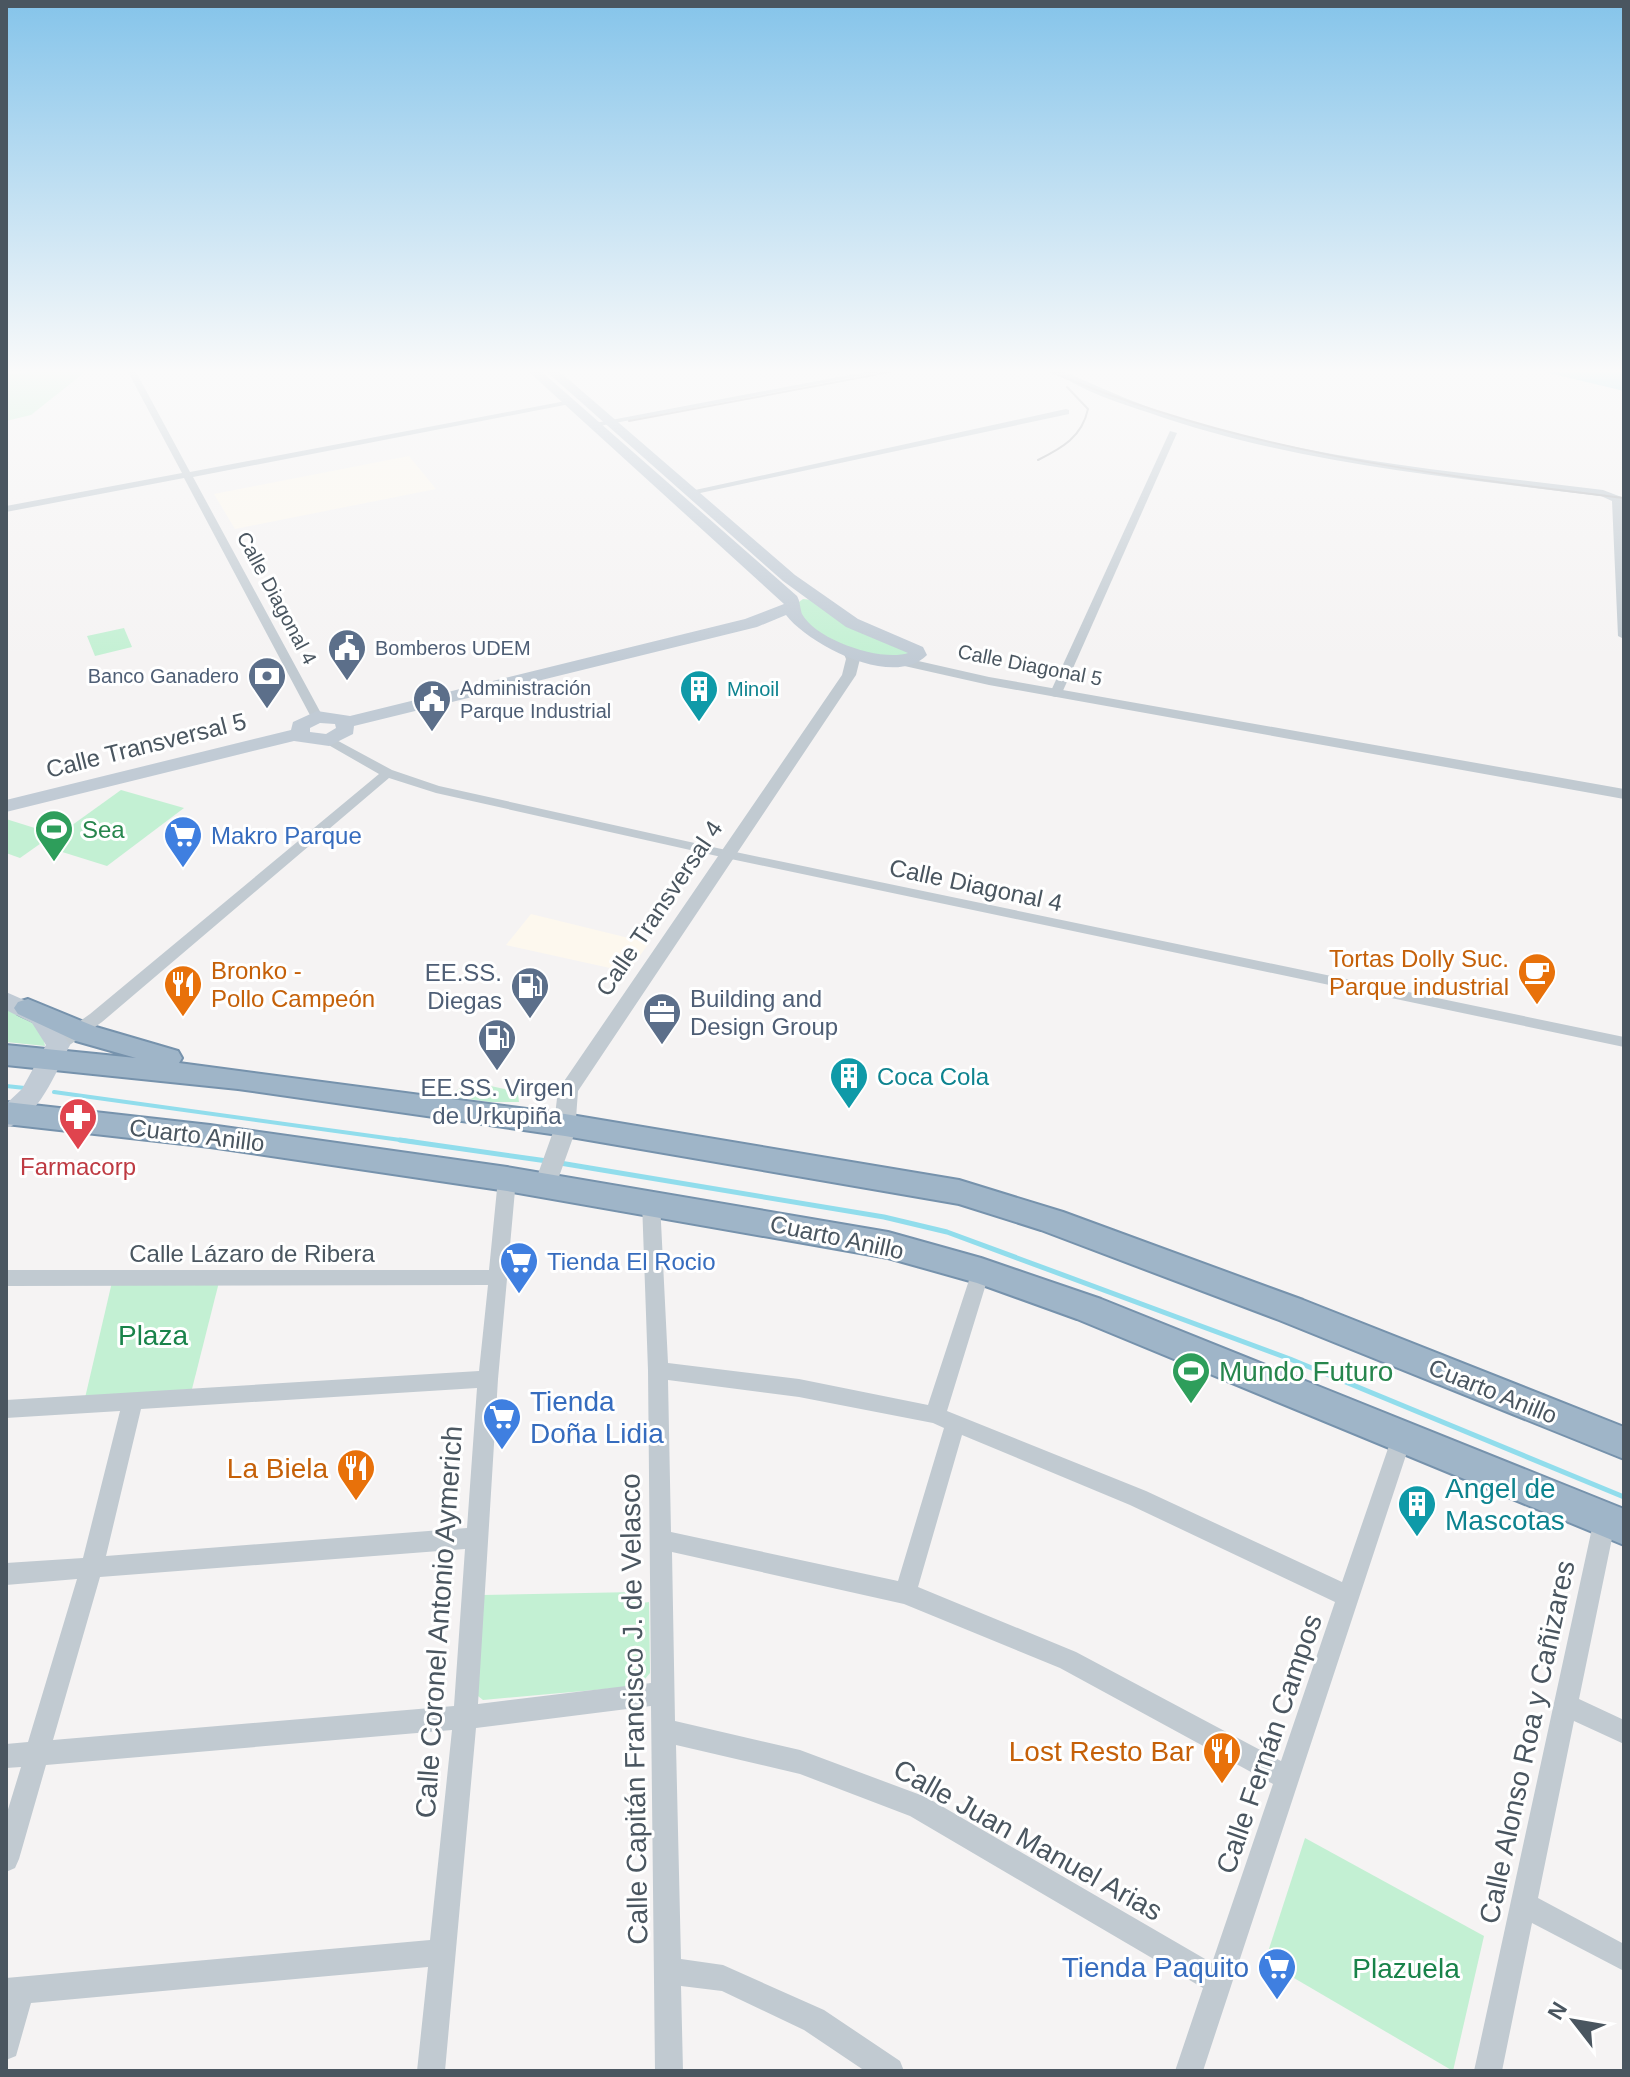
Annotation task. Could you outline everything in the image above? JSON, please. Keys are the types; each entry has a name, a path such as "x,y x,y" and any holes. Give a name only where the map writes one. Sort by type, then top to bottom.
{"highway":[{"path":"15,1000 63,1045 238,1079"},
{"name":"Cuarto Anillo","path":"6,1055 63,1045 238,1079 556,1155 959,1192 1052,1221 1291,1310 1624,1443"},
{"name":"Cuarto Anillo","path":"8,1120 81,1121 507,1179 556,1155"},
{"name":"Cuarto Anillo","path":"556,1155 651,1202 888,1245 981,1271 1089,1309 1403,1434 1615,1523"}],"main road":[{"name":"Calle Diagonal 5","path":"654,469 790,604 802,628 850,652 904,658"},
{"name":"Calle Diagonal 5","path":"659,469 815,597 904,658"},
{"path":"346,722 346,730 329,740 306,740 299,734 304,723 317,717 338,717 346,722 751,623 790,604 815,597"},
{"path":"751,623 802,628"},
{"name":"Calle Transversal 5","path":"6,806 299,734"},
{"path":"8,1120 38,1086 63,1045"}],"street":[{"name":"Calle Diagonal 4","path":"185,469 317,717"},
{"path":"6,509 209,469"},
{"path":"691,492 799,469"},
{"path":"1057,688 1157,469"},
{"path":"1423,469 1603,493 1621,501 1624,636"},
{"path":"730,542 746,539"},
{"path":"849,675 853,659 850,652"},
{"path":"849,675 904,658"},
{"name":"Calle Diagonal 5","path":"904,658 1624,794"},
{"name":"Calle Transversal 4","path":"556,1155 568,1090 849,675"},
{"name":"Calle Diagonal 5","path":"1192,712 1624,781"},
{"name":"Calle Diagonal 4","path":"329,740 387,773 436,789 726,854 1624,1042"},
{"path":"63,1045 387,773"},
{"name":"Calle Coronel Antonio Aymerich","path":"431,2071 465,1717 475,1538 507,1179"},
{"name":"Calle Capitán Francisco J. de Velasco","path":"651,1202 658,1370 669,2071"},
{"path":"905,1593 981,1271"},
{"name":"Calle Lázaro de Ribera","path":"6,1278 498,1277"},
{"path":"658,1370 799,1388 946,1419 1138,1498 1350,1597"},
{"path":"6,1409 488,1379"},
{"path":"6,1859 92,1566 133,1401"},
{"name":"Calle Fernán Campos","path":"1189,2071 1403,1434"},
{"name":"Calle Alonso Roa y Cañizares","path":"1488,2071 1566,1705 1615,1523"},
{"path":"6,1574 475,1538"},
{"path":"659,1539 905,1593 1068,1660 1289,1779"},
{"path":"6,1756 465,1717 663,1693"},
{"path":"1566,1705 1624,1732"},
{"name":"Calle Juan Manuel Arias","path":"663,1730 800,1762 917,1806 1219,1982"},
{"path":"1523,1904 1624,1958"},
{"path":"6,2046 14,1991 442,1952"},
{"path":"669,1971 723,1978 814,2020 890,2071"}],"shaded area":[{"path":"343,469 420,469 436,489 235,529 214,494"},
{"path":"531,914 649,943 628,972 506,945"}],"green space":[{"path":"803,599 812,600 847,624 912,652 908,656 883,655 843,647 830,641 803,620 795,605"},
{"path":"124,628 132,647 95,656 87,636"},
{"path":"121,790 184,808 107,866 43,846"},
{"path":"6,819 54,834 20,858 6,853"},
{"path":"6,1005 32,1020 45,1046 6,1042"},
{"path":"477,1083 509,1090 518,1095 519,1102 490,1102 447,1096 467,1084"},
{"name":"Plaza","path":"112,1282 219,1282 192,1389 85,1398"},
{"path":"636,1592 636,1604 649,1602 650,1673 639,1686 483,1700 478,1696 482,1595"},
{"name":"Plazuela","path":"1305,1838 1484,1936 1453,2071 1265,1961"}],"waterway":[{"path":"6,1086 25,1088"},
{"path":"54,1092 415,1142"},
{"path":"400,1140 547,1161"},
{"path":"560,1163 884,1217 947,1232 1290,1359 1624,1497"}],"railway":[{"path":"1410,469 1624,498"}],"place":[{"name":"Bomberos UDEM","path":"347,682"},
{"name":"Banco Ganadero","path":"267,710"},
{"name":"Minoil","path":"699,723"},
{"name":"Administración Parque Industrial","path":"432,733"},
{"name":"Sea","path":"54,863"},
{"name":"Makro Parque","path":"183,869"},
{"name":"Tortas Dolly Suc. Parque industrial","path":"1537,1006"},
{"name":"Bronko - Pollo Campeón","path":"183,1018"},
{"name":"EE.SS. Diegas","path":"530,1020"},
{"name":"Building and Design Group","path":"662,1046"},
{"name":"EE.SS. Virgen de Urkupiña","path":"497,1072"},
{"name":"Coca Cola","path":"849,1110"},
{"name":"Farmacorp","path":"78,1151"},
{"name":"Tienda El Rocio","path":"519,1295"},
{"name":"Mundo Futuro","path":"1191,1405"},
{"name":"Tienda Doña Lidia","path":"502,1451"},
{"name":"La Biela","path":"356,1502"},
{"name":"Angel de Mascotas","path":"1417,1538"},
{"name":"Lost Resto Bar","path":"1222,1785"},
{"name":"Tienda Paquito","path":"1277,2001"}]}
